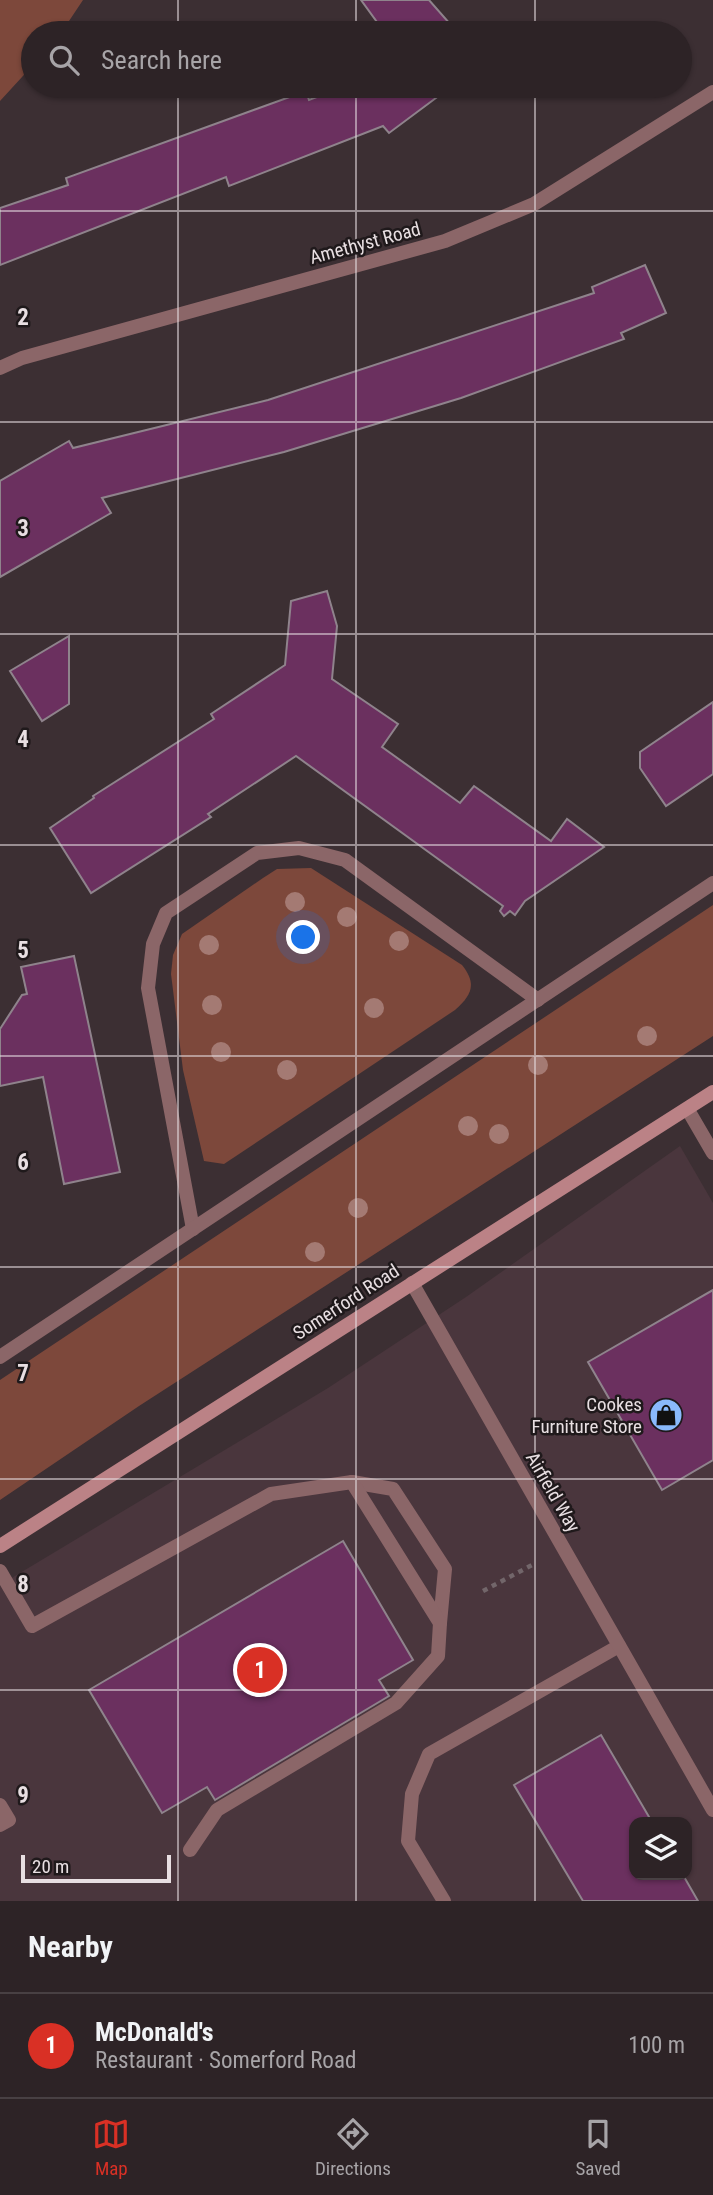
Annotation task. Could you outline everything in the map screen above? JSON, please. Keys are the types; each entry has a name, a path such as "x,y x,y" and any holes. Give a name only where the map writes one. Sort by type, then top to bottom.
{"main road":[{"name":"Somerford Road","path":"0,1546 713,1092"}],"street":[{"name":"Amethyst Road","path":"0,368 22,359 445,241 534,204 713,92"},
{"path":"194,1229 148,988 153,944 166,913 257,853 299,848 345,860 538,1000"},
{"path":"0,1357 713,883"},
{"path":"688,1110 713,1153"},
{"name":"Airfield Way","path":"412,1283 713,1810"},
{"path":"352,1482 440,1623"},
{"path":"0,1571 33,1626 271,1494 352,1482 393,1489 445,1569 438,1656 396,1703 217,1810 190,1850"},
{"path":"444,1901 408,1841 412,1794 429,1754 619,1646"},
{"path":"0,1805 9,1820 0,1825"}],"path":[{"path":"483,1591 563,1549"}],"shaded area":[{"path":"0,0 83,0 69,21 21,21 21,78 0,101"},
{"path":"311,868 462,965 470,978 471,989 455,1010 224,1164 204,1161 183,1070 171,974 173,955 182,934 277,869"},
{"path":"713,905 713,1036 139,1406 0,1500 0,1380"},
{"path":"680,1146 713,1203 713,1901 0,1901 0,1585 328,1388 466,1297"}],"building":[{"path":"361,0 429,0 447,21 376,21"},
{"path":"287,98 436,98 389,133 383,126 229,186 226,177 0,265 0,208 68,185 66,178"},
{"path":"645,265 666,313 621,333 624,339 461,398 284,452 102,498 111,513 0,577 0,481 69,441 73,448 268,400 594,293 592,287"},
{"path":"327,591 337,626 332,679 398,724 382,747 460,803 474,786 551,841 567,819 604,847 525,901 515,915 510,911 504,916 500,911 503,906 296,756 208,814 211,817 91,893 50,828 94,798 93,796 214,719 211,714 285,665 291,601"},
{"path":"69,636 69,704 42,721 10,671"},
{"path":"713,702 713,774 666,806 640,768 640,752"},
{"path":"74,956 120,1172 64,1184 43,1077 0,1086 0,1029 22,995 27,994 21,967"},
{"name":"Cookes Furniture Store","path":"713,1290 713,1460 662,1490 588,1362"},
{"path":"343,1541 413,1660 379,1680 389,1696 215,1800 207,1787 162,1813 89,1690"},
{"path":"601,1735 649,1817 629,1817 629,1880 686,1880 698,1901 583,1901 514,1785"}],"place":[{"name":"Cookes Furniture Store","path":"666,1415"},
{"name":"McDonald's","path":"260,1670"}]}
